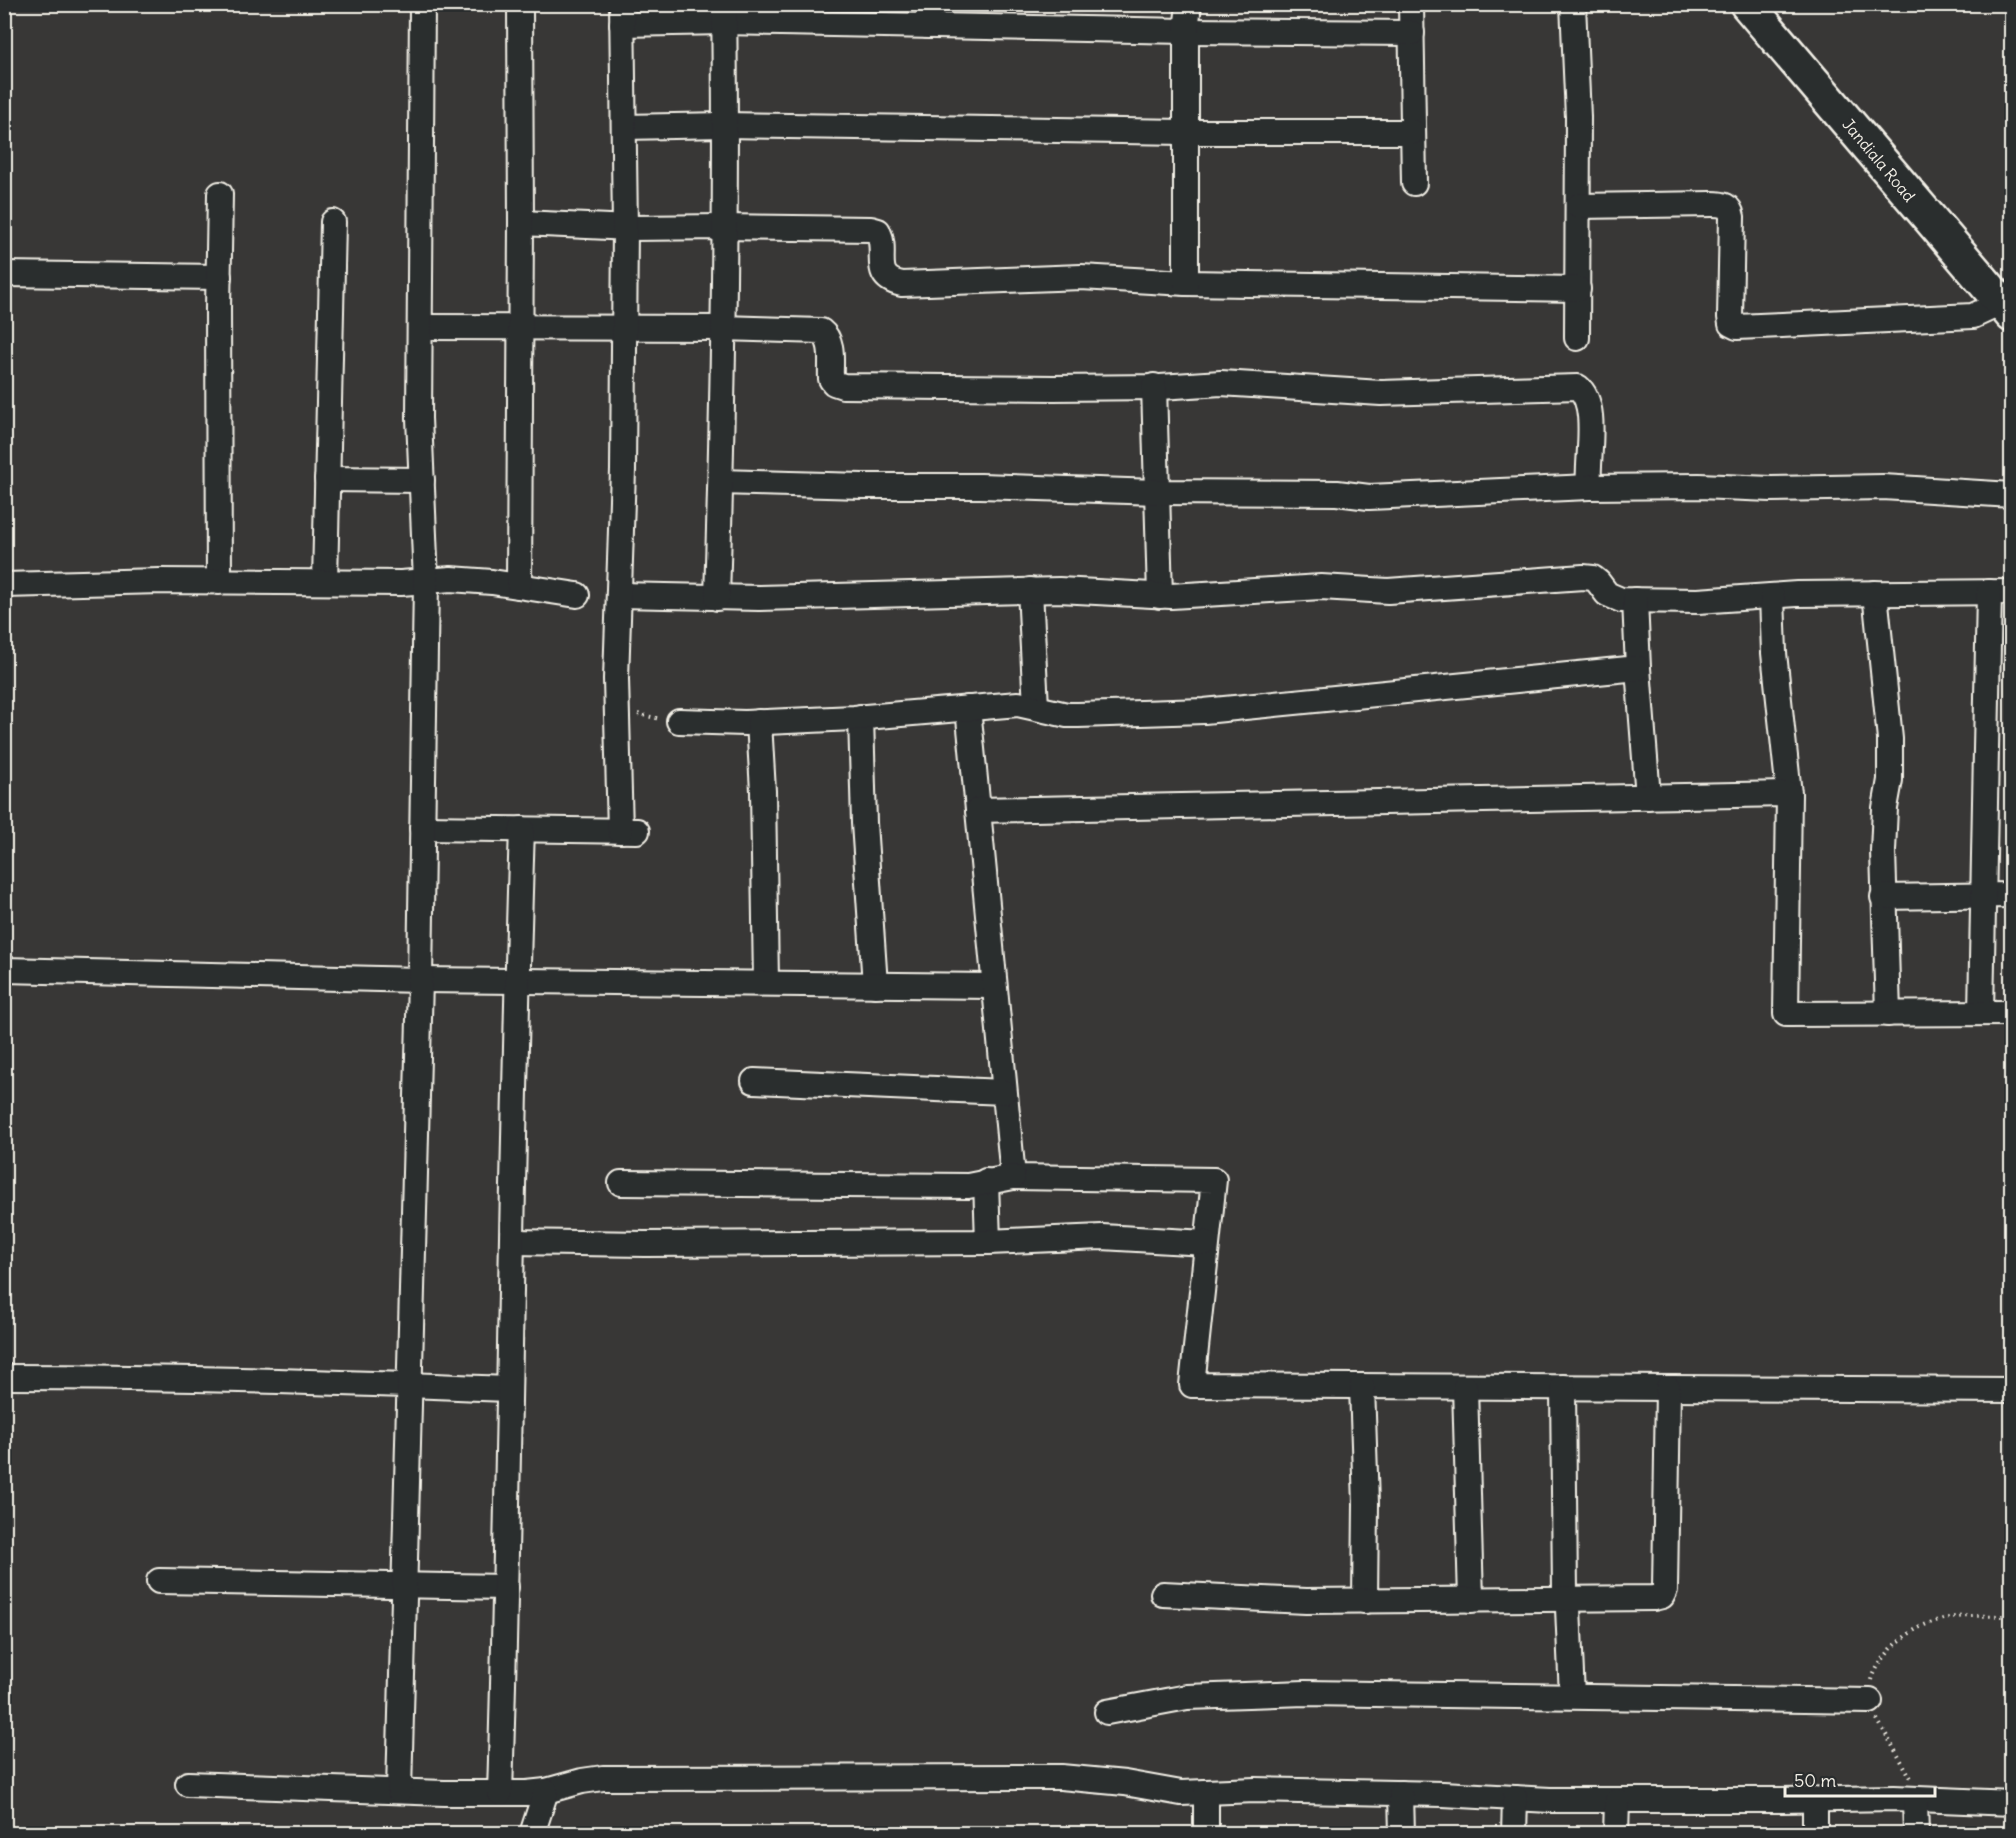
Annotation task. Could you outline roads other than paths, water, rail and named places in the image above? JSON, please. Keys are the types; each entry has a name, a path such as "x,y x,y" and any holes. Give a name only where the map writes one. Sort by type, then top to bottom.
{"main road":[{"name":"Jandiala Road","path":"1747,4 2006,309"}],"street":[{"path":"399,1791 420,980 426,582 419,418 422,4"},
{"path":"519,586 520,4"},
{"path":"1185,283 1186,31 1189,4"},
{"path":"1411,4 1414,183"},
{"path":"1573,4 1578,117 1577,338"},
{"path":"717,598 723,328 724,13"},
{"path":"422,828 628,831 616,709 623,470 625,228 622,14 928,15 1186,31 1412,33"},
{"path":"624,127 724,125 1186,132 1413,132"},
{"path":"219,582 220,194"},
{"path":"1578,206 1712,204 1729,207 1732,218 1730,317 1731,324 1737,327 1972,316 2006,309"},
{"path":"325,582 333,222"},
{"path":"521,223 625,228 724,227 878,231 882,245 882,272 890,280 902,284 1081,277 1185,283 1578,289"},
{"path":"4,274 219,277"},
{"path":"420,327 723,328 821,331 827,336 830,347 831,379 843,386 1053,388 1221,383 1381,393 1578,387 1588,405 1592,440 1588,467 1589,487"},
{"path":"1154,386 1160,596"},
{"path":"327,479 422,480"},
{"path":"721,482 862,486 981,486 1157,492 1337,493 1369,497 1589,487 1699,486 1771,489 1883,487 2012,495"},
{"path":"619,595 717,598 1059,590 1160,596 1321,587 1388,591 1583,577 1593,578 1607,594 1621,600 1698,601 1824,593 2000,592 1982,895 1981,1013"},
{"path":"4,585 426,582 451,579 492,582 577,595"},
{"path":"1030,590 1036,707"},
{"path":"1875,593 1890,739 1890,780 1885,808 1882,851 1888,1014"},
{"path":"1772,596 1774,653 1789,794 1786,1014 2012,1013"},
{"path":"1635,600 1648,797"},
{"path":"679,721 759,722 861,717 1018,704 1066,715 1204,711 1638,668"},
{"path":"968,708 1012,1177"},
{"path":"861,717 864,823 874,985"},
{"path":"759,722 763,790 766,983"},
{"path":"978,810 1789,794"},
{"path":"500,1793 522,829"},
{"path":"1883,897 2012,895"},
{"path":"4,970 420,980 994,986"},
{"path":"754,1081 1005,1092"},
{"path":"621,1183 968,1186 1012,1177 1214,1180 1192,1385 2012,1390"},
{"path":"986,1181 988,1242"},
{"path":"512,1242 645,1244 988,1242 1102,1237 1206,1243"},
{"path":"4,1377 410,1384 509,1389"},
{"path":"1362,1386 1366,1504 1365,1601"},
{"path":"1465,1387 1471,1600"},
{"path":"1563,1387 1565,1594 1568,1608 1572,1696"},
{"path":"1163,1594 1306,1601 1566,1600 1662,1596 1665,1593 1668,1388"},
{"path":"159,1581 506,1587"},
{"path":"1107,1712 1187,1697 1305,1693 1870,1701"},
{"path":"188,1784 500,1793 546,1791 603,1778 1061,1777 1125,1783 1181,1793 1255,1790 1401,1793 1550,1800 1894,1798 2012,1803"},
{"path":"532,1833 546,1791"},
{"path":"1206,1792 1206,1833"},
{"path":"1401,1793 1402,1833"},
{"path":"1514,1833 1515,1798"},
{"path":"1815,1800 1815,1833"},
{"path":"1915,1800 1916,1833"},
{"path":"1616,1833 1617,1801"}]}
